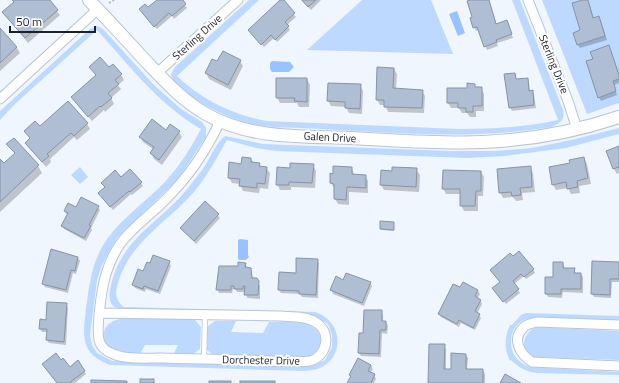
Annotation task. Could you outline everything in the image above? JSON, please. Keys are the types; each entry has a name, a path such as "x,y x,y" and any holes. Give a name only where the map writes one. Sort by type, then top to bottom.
{"street":[{"name":"Sterling Drive","path":"157,73 238,0"},
{"name":"Sterling Drive","path":"528,0 568,101 577,129"},
{"name":"Galen Drive","path":"94,4 157,73 185,100 220,121 263,134 447,142 482,142 519,139 577,129 619,117"},
{"path":"0,99 94,4"},
{"name":"Dorchester Drive","path":"100,313 280,316 307,318 315,321 325,332 327,340 321,354 309,361 278,362 141,358 117,356 102,347 98,334 100,313 106,274 114,255 132,231 185,179 200,159 212,139 220,121"},
{"path":"619,325 537,322 529,324 523,328 519,335 518,344 520,352 525,358 532,362 619,366"}],"lane":[{"path":"204,359 205,315"}],"path":[{"path":"109,3 114,0"}],"shaded area":[{"path":"249,0 259,0 177,76 207,99 242,115 267,121 459,129 509,127 558,120 512,0 520,0 563,110 563,119 556,125 545,128 498,133 466,134 401,133 272,127 236,120 214,110 190,96 174,81 171,74 175,67"},
{"path":"362,0 431,0 453,54 307,50"},
{"path":"542,0 619,0 619,103 587,114"},
{"path":"457,11 465,33 458,36 449,14"},
{"path":"97,26 103,29 154,85 181,109 202,122 206,128 206,137 179,178 117,238 102,265 97,280 90,335 92,345 97,353 112,361 312,366 325,360 332,347 332,335 328,324 314,316 121,310 111,303 109,297 110,290 115,272 122,258 142,233 177,201 188,188 204,167 217,145 225,136 263,144 452,151 494,151 532,148 619,128 619,134 566,148 505,156 467,158 276,151 256,148 227,140 208,173 194,192 150,233 131,255 118,283 116,290 117,299 124,307 315,312 324,316 331,322 335,330 337,347 334,355 320,368 304,371 110,365 90,353 84,334 92,273 98,255 114,230 171,175 201,129 186,120 158,97 97,30 16,103 0,120 0,111 90,29"},
{"path":"272,61 290,62 294,67 289,72 272,72 270,69 270,63"},
{"path":"80,167 88,177 80,184 71,175"},
{"path":"238,240 248,240 249,257 246,260 239,260 238,258"},
{"path":"526,313 619,316 619,321 547,317 528,318 515,327 511,341 515,356 529,367 619,372 619,375 536,373 525,370 511,360 510,361 506,343 508,330 510,325 512,325 521,315"},
{"path":"126,318 194,319 201,327 200,349 192,355 173,355 178,345 145,345 140,354 121,354 105,345 104,333 107,326 111,323"},
{"path":"215,321 236,321 231,332 263,333 269,322 301,323 315,328 319,334 321,344 313,354 308,357 214,356 207,350 207,327"},
{"path":"535,327 619,331 619,360 532,357 525,350 524,342 525,337"}],"building":[{"path":"12,0 50,0 58,10 25,38 2,12 14,2"},
{"path":"157,0 183,0 186,4 172,16 169,13 154,27 139,9 145,4 148,7"},
{"path":"280,0 284,0 295,13 285,22 289,26 275,40 271,35 261,45 248,30"},
{"path":"302,0 316,0 308,7"},
{"path":"489,0 496,24 507,20 512,34 496,40 497,42 484,47 477,27 473,28 470,18 472,17 467,1"},
{"path":"588,0 593,18 599,16 605,36 577,45 573,33 580,30 572,3"},
{"path":"0,28 17,47 0,63"},
{"path":"609,45 619,79 613,81 616,91 598,98 586,61 593,59 590,52"},
{"path":"223,51 241,60 228,85 205,73 212,59 217,61"},
{"path":"100,57 109,67 113,64 122,74 115,80 119,84 108,93 112,98 88,117 71,97 96,75 89,67"},
{"path":"377,67 394,68 393,88 423,90 422,108 384,107 384,100 376,100"},
{"path":"515,73 516,79 528,78 529,91 533,90 534,105 509,108 504,74"},
{"path":"276,78 307,78 307,102 294,101 295,98 276,98"},
{"path":"328,83 361,84 360,109 345,108 345,102 327,101"},
{"path":"467,83 475,84 475,87 482,87 482,106 473,106 473,112 466,112 466,108 458,108 458,103 447,103 447,88 467,88"},
{"path":"68,101 88,123 74,136 71,133 47,154 49,156 42,162 25,143 30,138 24,131 35,121 40,126"},
{"path":"152,119 166,130 170,124 180,131 159,160 150,153 154,147 139,137"},
{"path":"14,138 39,165 0,202 0,159 4,163 15,153 6,144"},
{"path":"619,146 619,167 613,169 606,151"},
{"path":"242,157 251,158 251,162 260,163 259,166 267,167 265,184 257,183 257,188 239,186 240,179 228,178 229,162 241,164"},
{"path":"584,157 588,178 577,181 578,187 567,189 566,182 552,185 549,167 570,163 569,160"},
{"path":"290,163 314,164 312,183 289,182 289,185 276,185 277,167 290,168"},
{"path":"333,166 352,167 352,174 366,175 366,188 347,187 346,200 334,199 334,184 330,183 330,173 333,174"},
{"path":"531,166 532,187 520,188 521,195 512,196 511,192 499,193 497,169"},
{"path":"392,167 417,168 416,187 380,185 381,170 392,171"},
{"path":"130,169 142,182 110,207 98,193 105,187 101,183 115,170 121,177"},
{"path":"443,170 481,171 481,191 476,191 475,206 460,206 460,189 442,189"},
{"path":"81,197 99,206 89,225 91,226 84,238 61,226 68,213 64,211 68,203 76,207"},
{"path":"205,201 219,214 194,241 180,228"},
{"path":"380,221 394,222 394,230 380,229"},
{"path":"51,249 78,257 75,271 71,270 66,290 42,284"},
{"path":"519,251 534,269 524,277 521,274 513,281 519,289 503,302 492,288 500,282 490,270 510,253 513,256"},
{"path":"153,255 170,261 158,291 144,286 143,289 132,285 138,269 143,271 147,262 150,263"},
{"path":"296,258 318,259 316,295 299,294 299,291 278,290 279,272 296,273"},
{"path":"592,261 619,262 619,279 610,279 610,295 591,294"},
{"path":"238,262 246,263 245,267 251,268 252,278 257,278 259,281 258,295 244,295 245,286 243,286 243,289 234,289 234,286 231,286 231,290 216,290 219,266 238,266"},
{"path":"553,262 563,262 563,268 575,268 574,273 581,273 581,289 561,289 561,294 545,294 545,277 553,277"},
{"path":"346,273 371,282 362,303 330,290 336,276 343,280"},
{"path":"463,282 478,290 475,296 481,300 475,311 480,314 473,328 459,320 457,324 438,314 453,284 460,287"},
{"path":"47,302 67,303 64,342 46,340 47,329 39,329 40,319 46,320"},
{"path":"364,310 382,310 382,321 386,321 386,330 380,330 379,354 358,353 359,333 363,333"},
{"path":"429,344 445,344 444,369 451,369 451,353 466,354 466,369 483,369 483,383 428,383"},
{"path":"56,353 61,360 63,358 70,367 78,360 85,371 69,383 57,383 42,364"},
{"path":"358,358 371,365 368,371 375,374 371,383 347,383 351,376 349,375"},
{"path":"505,374 521,383 500,383"},
{"path":"140,379 154,379 154,383 140,383"},
{"path":"91,380 127,381 127,383 91,383"},
{"path":"209,381 231,381 231,383 209,383"},
{"path":"240,381 275,381 275,383 240,383"}]}
